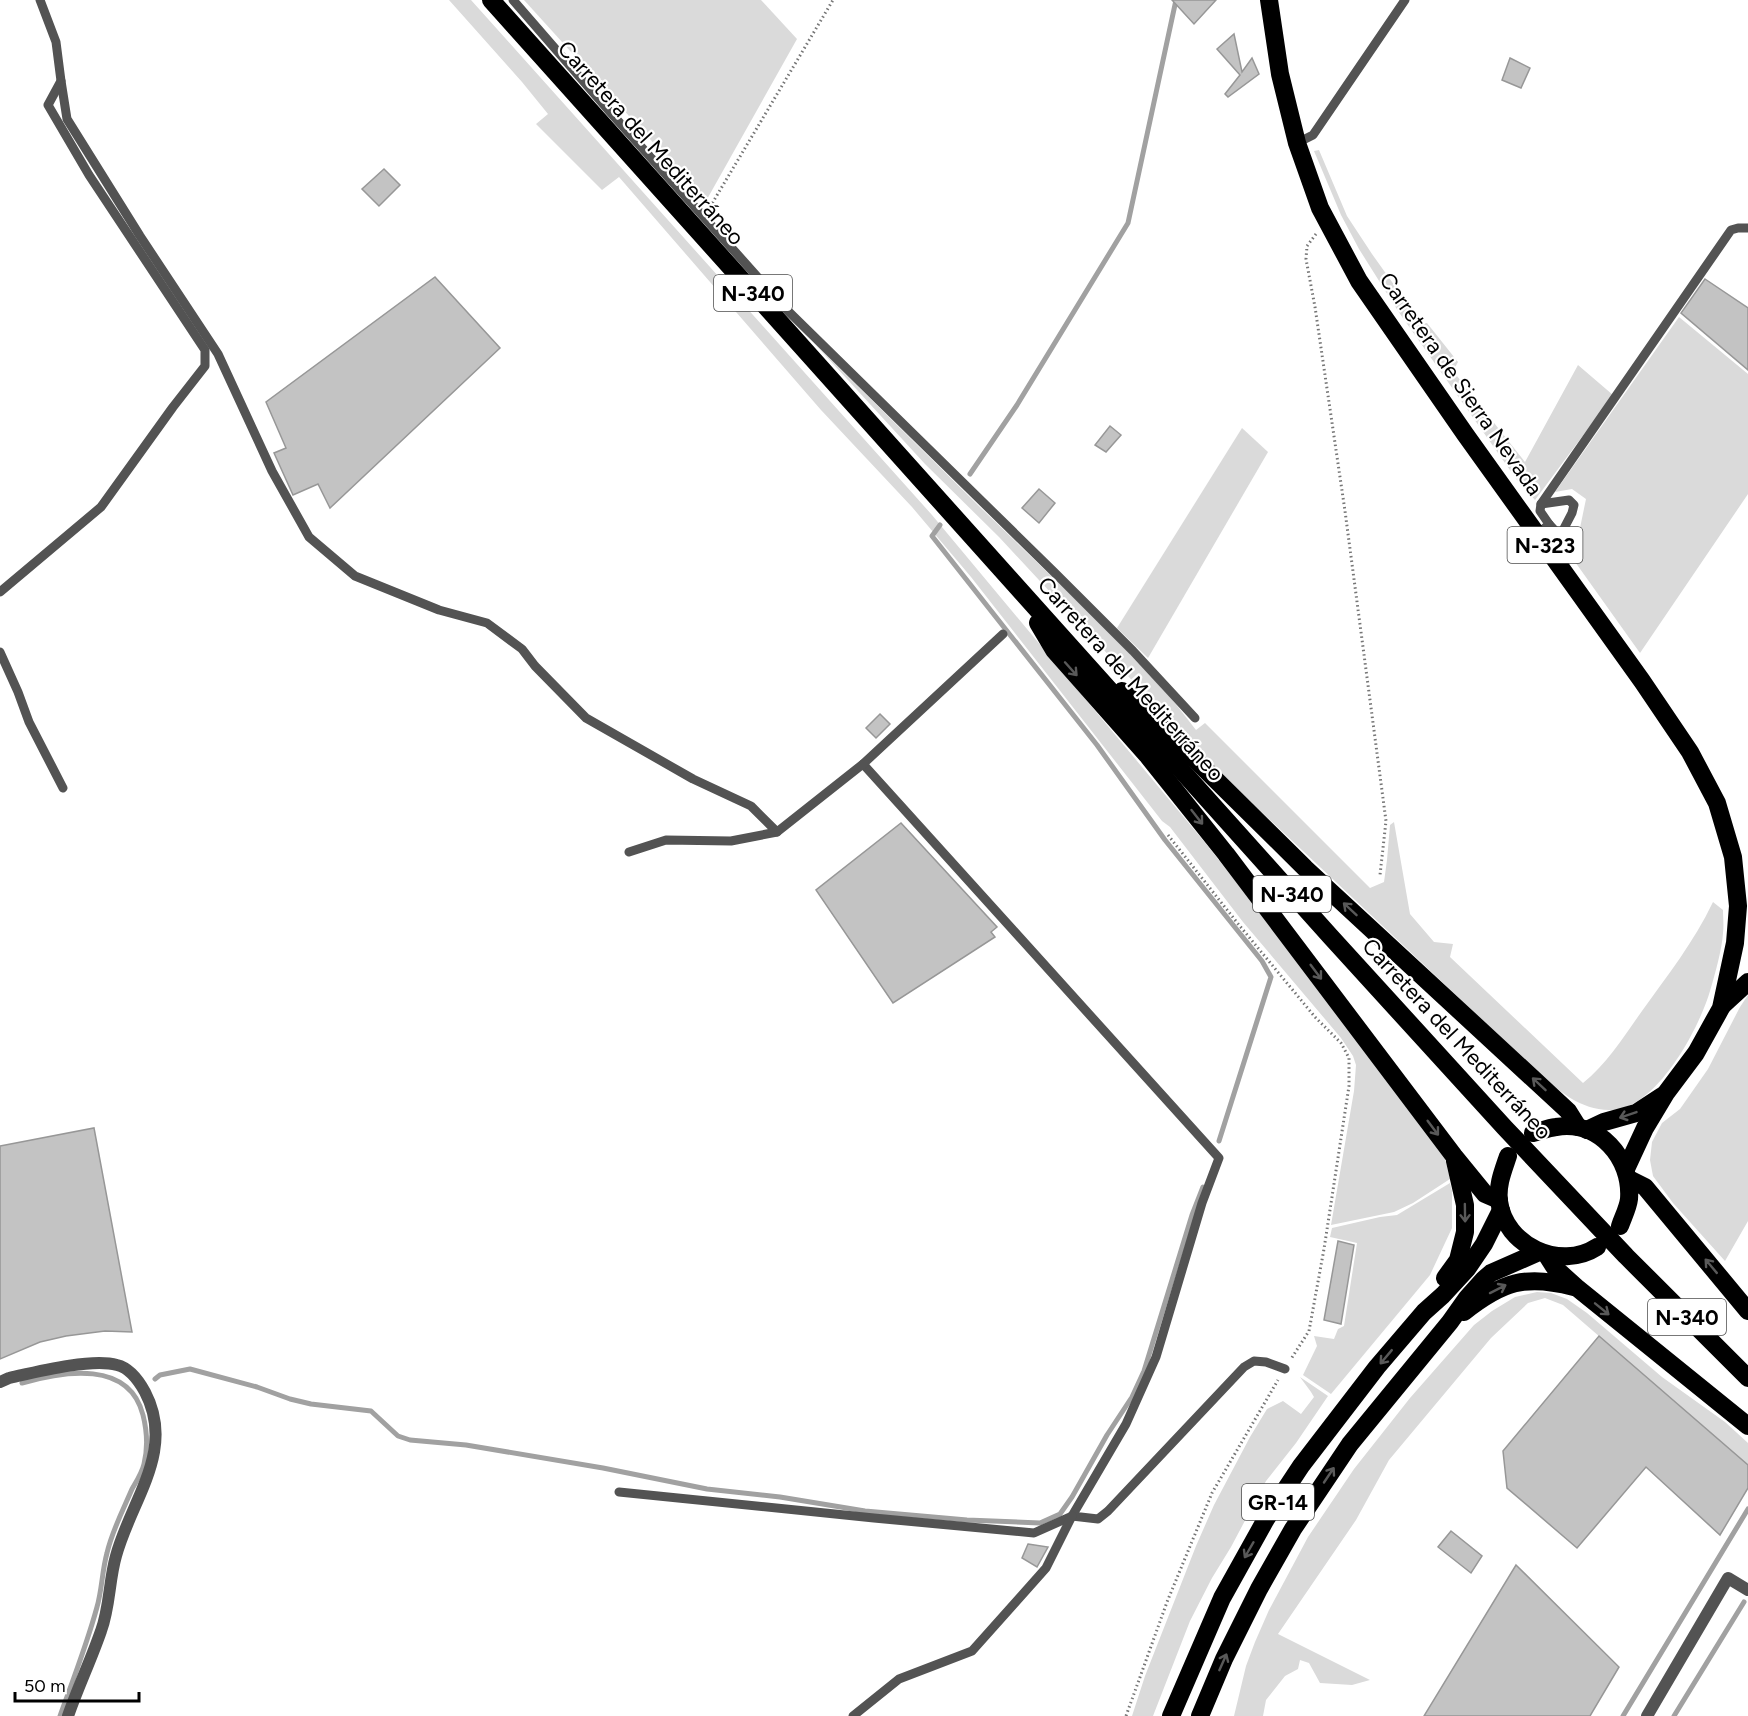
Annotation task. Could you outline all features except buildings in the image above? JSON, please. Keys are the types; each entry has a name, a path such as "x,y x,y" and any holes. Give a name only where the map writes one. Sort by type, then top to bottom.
{"highway":[{"name":"Carretera del Mediterráneo","path":"491,0 1505,1128 1626,1256 1748,1378"},
{"name":"Carretera de Sierra Nevada","path":"1269,0 1280,74 1297,144 1320,208 1359,281 1543,530 1690,752 1717,803 1733,857 1738,906 1735,943 1721,1008 1696,1053 1666,1093 1645,1128 1627,1174 1629,1201 1620,1226"},
{"path":"1016,585 1054,650 1147,755 1219,845 1454,1156 1485,1194 1500,1205 1510,1227 1522,1241 1543,1253 1568,1257 1590,1252 1597,1247"},
{"path":"1081,658 1145,710 1305,868 1568,1111 1583,1129 1604,1139 1617,1152 1627,1174 1645,1187 1748,1311"},
{"path":"1734,869 1748,888"},
{"path":"1721,1008 1748,982"},
{"name":"Carretera de Sierra Nevada","path":"1533,1133 1557,1126 1583,1129 1636,1113 1666,1093"},
{"path":"1424,1312 1436,1290 1458,1260 1464,1232 1465,1205 1454,1156"},
{"path":"1424,1312 1467,1269 1484,1244 1500,1205 1500,1179 1508,1156"},
{"path":"1543,1253 1555,1268 1576,1287 1748,1426"},
{"path":"1450,1322 1484,1279 1497,1270 1543,1253"},
{"path":"1450,1322 1500,1287 1512,1283 1538,1281 1576,1287"},
{"name":"GR-14","path":"1171,1716 1222,1598 1266,1520 1301,1466 1377,1367 1424,1312"},
{"name":"GR-14","path":"1200,1716 1224,1659 1258,1589 1293,1529 1350,1444 1450,1322"}],"street":[{"path":"0,1382 9,1378 76,1365 116,1365 131,1372 142,1387 152,1405 156,1422 154,1457 116,1555 102,1630 68,1716"},
{"path":"1647,1716 1728,1578 1748,1590"}],"lane":[{"path":"40,0 56,42 67,119 140,236 218,354 272,471 309,537 355,576 439,610 487,623 522,649 586,718 693,779 752,806 777,832"},
{"path":"513,0 611,113 804,327 1091,609 1195,718"},
{"path":"1297,144 1312,135 1405,0"},
{"path":"0,592 101,507 172,407 205,366 205,350 89,175 48,105 61,81"},
{"path":"1541,504 1569,500 1574,506 1560,536 1543,530 1541,504 1731,230 1748,228"},
{"path":"629,852 666,840 731,841 777,832 863,764 1003,634"},
{"path":"0,652 29,722 63,788"},
{"path":"853,1716 899,1679 972,1651 1046,1568 1071,1516 1126,1424 1156,1357 1202,1203 1219,1158 863,764"},
{"path":"619,1492 1034,1533 1071,1516 1098,1519 1254,1360 1285,1369"}],"path":[{"path":"703,214 712,206 833,0"},
{"path":"1327,221 1307,246 1306,259 1345,511 1386,821 1380,875"},
{"path":"1126,1716 1167,1602 1212,1493 1310,1331 1349,1086 1349,1058 1341,1043 1315,1017 1246,935 1168,835"}],"shaded area":[{"path":"449,0 471,0 932,515 1207,845 1306,971 1444,1154 1450,1179 1413,1203 1394,1212 1331,1225 1354,1091 1356,1065 1341,1038 1243,922 971,577 912,507 821,410 619,177 602,190 536,124 548,114"},
{"path":"524,0 761,0 797,39 706,201"},
{"path":"1319,150 1347,216 1372,254 1422,324 1427,323 1458,362 1453,371 1525,462 1578,365 1613,395 1535,500 1517,480 1398,311 1359,249 1341,215 1314,151"},
{"path":"1679,317 1748,374 1748,494 1640,653 1568,552 1580,528 1586,499 1572,489 1555,492"},
{"path":"813,342 1108,631 1171,698 1196,730 1205,723 1370,888 1384,882 1390,825 1394,822 1410,914 1434,942 1453,944 1450,957 1583,1083 1600,1067 1622,1040 1689,945 1713,902 1723,910 1721,946 1714,977 1696,1026 1673,1066 1643,1098 1626,1107 1609,1110 1580,1103 1564,1094 1541,1075 1204,758 999,537 925,464"},
{"path":"1242,428 1268,452 1148,658 1117,628"},
{"path":"1748,995 1748,1221 1725,1261 1673,1203 1653,1176 1650,1160 1652,1142 1662,1123 1680,1109 1708,1069"},
{"path":"1450,1183 1452,1228 1430,1275 1331,1394 1303,1375 1317,1346 1314,1336 1334,1339 1338,1329 1344,1326 1357,1243 1330,1237 1332,1228 1397,1215"},
{"path":"1537,1292 1551,1293 1567,1299 1587,1313 1662,1377 1725,1422 1748,1443 1748,1465 1563,1305 1545,1298 1528,1303 1491,1338 1389,1460 1356,1520 1278,1634 1370,1680 1352,1685 1320,1683 1309,1663 1300,1660 1298,1669 1285,1676 1266,1700 1263,1716 1234,1716 1246,1666 1269,1610 1308,1537 1354,1469 1410,1398 1474,1325 1515,1297"},
{"path":"1300,1377 1328,1396 1296,1443 1266,1481 1212,1578 1190,1621 1153,1716 1132,1716 1145,1676 1196,1546 1214,1505 1250,1437 1267,1409 1283,1401 1301,1414 1314,1397"}],"waterway":[{"path":"970,474 1017,405 1128,223 1176,0"},
{"path":"940,525 932,536 1097,745 1165,840 1262,961 1271,977 1219,1141"},
{"path":"155,1379 160,1375 190,1369 311,1404 371,1411 398,1436 410,1440 466,1445 603,1468 707,1489 780,1497 865,1511 967,1520 1040,1523 1060,1514 1132,1397 1144,1371 1192,1215 1203,1187"},
{"path":"22,1383 75,1373 110,1378 124,1385 136,1397 143,1415 146,1433 143,1467 112,1537 105,1560 99,1601 60,1716"},
{"path":"1623,1716 1748,1509"},
{"path":"1674,1716 1744,1602"}]}
